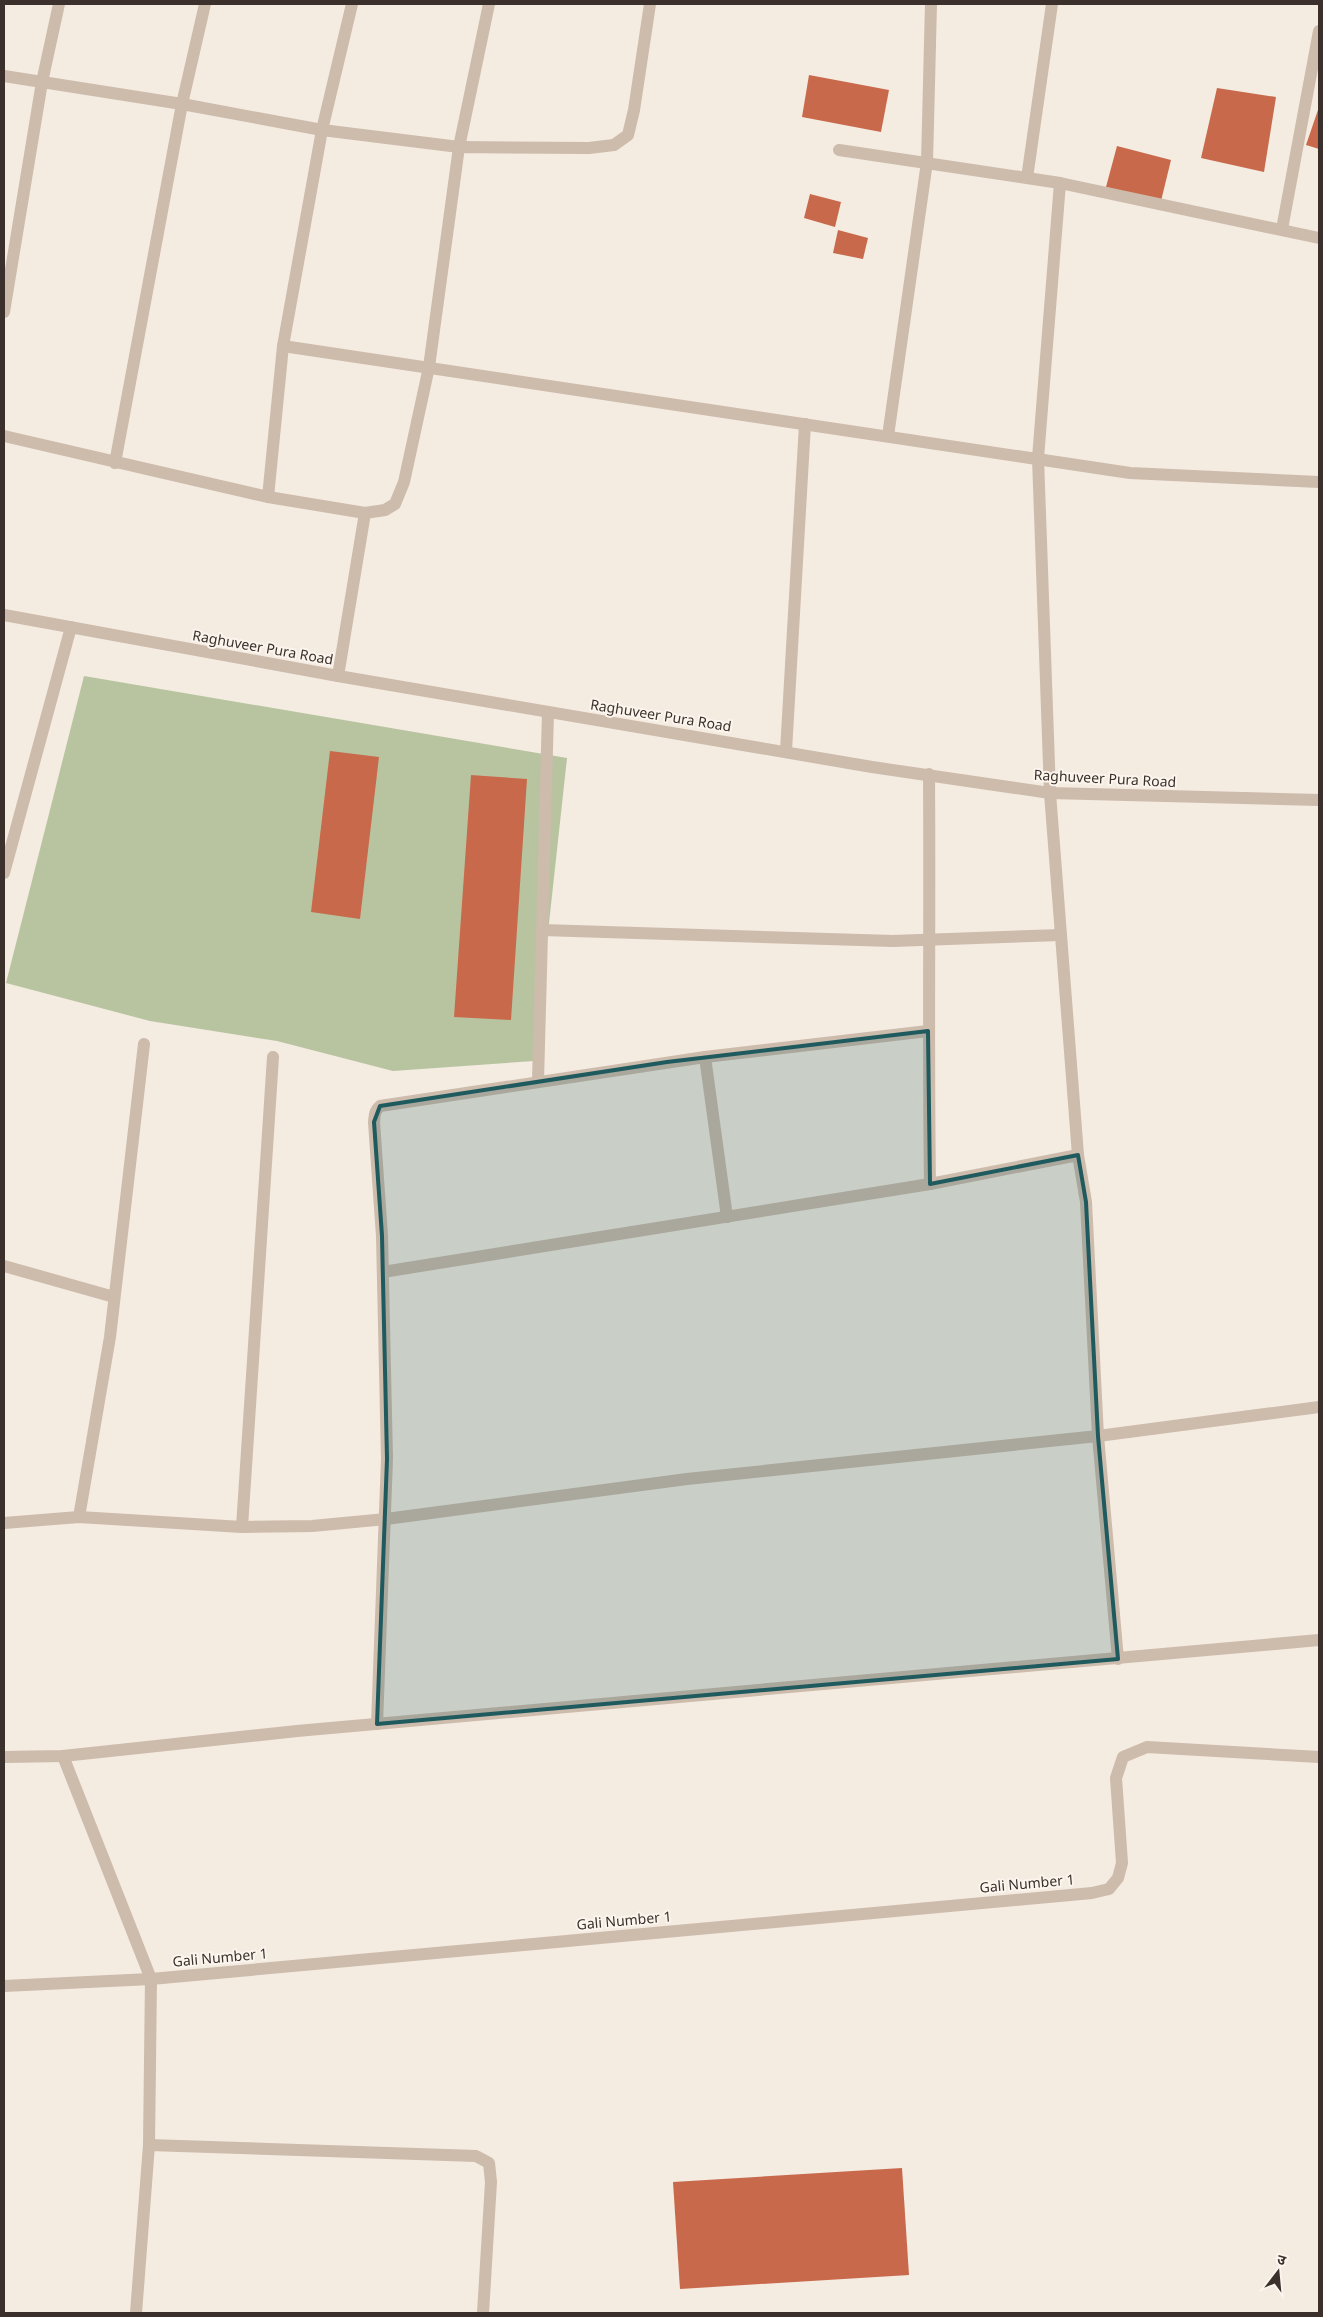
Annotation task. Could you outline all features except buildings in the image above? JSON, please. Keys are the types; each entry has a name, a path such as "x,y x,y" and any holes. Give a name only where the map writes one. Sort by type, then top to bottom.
{"street":[{"path":"4,312 42,82 59,4"},
{"path":"115,463 182,104 205,4"},
{"path":"268,497 282,346 322,130 352,4"},
{"path":"4,436 268,497 365,513 385,510 395,504 404,482 429,367 459,147 489,4"},
{"path":"4,76 182,104 322,130 459,147 589,148 614,145 628,135 634,110 650,4"},
{"path":"888,436 927,162 931,4"},
{"path":"1027,178 1052,4"},
{"path":"1282,229 1319,31"},
{"path":"840,150 1060,183 1319,238"},
{"path":"1060,183 1038,458 1050,793 1078,1155 1086,1202 1098,1436 1118,1659"},
{"path":"282,346 1130,473 1319,482"},
{"path":"786,751 805,424"},
{"path":"338,676 365,513"},
{"name":"Raghuveer Pura Road","path":"4,615 548,712 1050,793 1319,800"},
{"path":"4,873 71,627"},
{"path":"538,1081 548,712"},
{"path":"929,774 930,940 928,1031 930,1184"},
{"path":"542,930 893,941 1060,935"},
{"path":"377,1724 386,1519 384,1272 374,1122 374,1113 377,1108 538,1081 705,1057 928,1031"},
{"path":"79,1517 110,1337 144,1044"},
{"path":"242,1527 273,1056"},
{"path":"705,1057 728,1218"},
{"path":"384,1272 930,1184 1078,1155"},
{"path":"4,1266 114,1297"},
{"path":"4,1523 79,1517 242,1527 312,1526 386,1519 687,1479 1098,1436 1319,1408"},
{"path":"4,1757 63,1756 377,1724 1319,1640"},
{"name":"Gali Number 1","path":"4,1986 151,1979 1082,1894 1109,1889 1118,1878 1122,1863 1116,1778 1123,1757 1146,1747 1319,1757"},
{"path":"63,1756 151,1979 150,2146 136,2313"},
{"path":"150,2146 456,2153 476,2156 489,2163 491,2182 483,2313"}],"highlighted area":[{"path":"928,1031 930,1184 1078,1155 1086,1202 1098,1436 1118,1659 377,1724 387,1459 382,1236 374,1122 380,1106 667,1062"}],"green space":[{"path":"84,676 567,758 534,1061 393,1071 277,1041 150,1021 6,983"}]}
